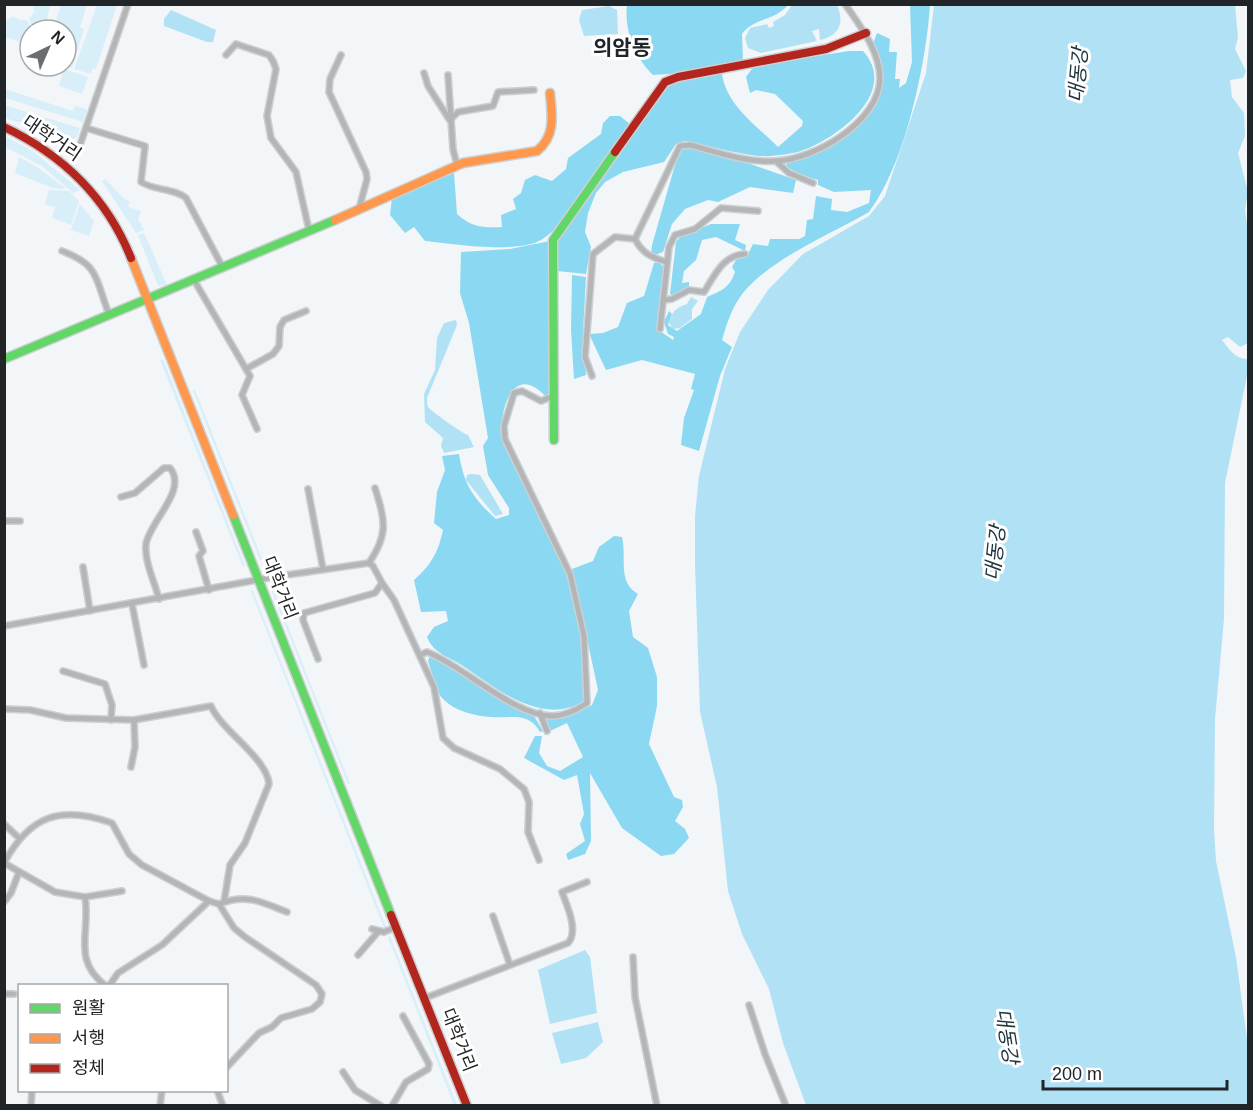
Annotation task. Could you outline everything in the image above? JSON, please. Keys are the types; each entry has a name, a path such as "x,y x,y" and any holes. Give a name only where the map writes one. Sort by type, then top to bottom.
{"street":[{"path":"80,144 128,4"},
{"path":"635,239 680,146 690,145 750,160 777,162 825,146 854,126 868,111 880,78 866,33 845,4"},
{"path":"554,441 553,240 556,232 666,82 678,77 826,49 866,33"},
{"path":"226,55 236,44 269,55 273,61 276,69 267,116 271,138 296,172 309,230"},
{"path":"340,55 330,79 328,92 366,172 367,178 359,209"},
{"path":"424,73 428,86 450,120"},
{"path":"448,75 450,120 457,165"},
{"path":"450,120 458,112 493,106 498,92 534,90"},
{"path":"4,359 147,297 223,268 457,165 472,160 537,151 544,147 550,138 553,123 550,93"},
{"name":"대학거리","path":"4,127 56,156 90,188 121,234 467,1106"},
{"path":"86,128 145,146 141,182 151,188 181,194 186,198 223,268"},
{"path":"777,162 789,173 813,183"},
{"path":"660,329 669,247 675,236 695,229 718,209 758,211"},
{"path":"592,376 585,357 593,254 615,237 635,239 653,259 667,262"},
{"path":"62,252 82,259 91,267 109,314"},
{"path":"663,300 672,299 689,290 704,292 725,260 732,255 744,254"},
{"path":"194,280 250,376 242,395 257,429"},
{"path":"246,369 273,354 279,346 280,327 284,320 306,311"},
{"path":"420,655 427,652 447,660 488,689 540,713 552,716 587,704 586,653 570,574 528,481 510,452 504,426 513,393 522,391 541,401 555,395"},
{"path":"121,497 131,496 164,468 170,468 175,476 173,491 146,545 159,599"},
{"path":"369,563 384,532 384,518 375,488"},
{"path":"309,489 323,569"},
{"path":"4,520 20,521"},
{"path":"196,532 203,551 199,555 209,590"},
{"path":"4,626 323,569 369,563 394,600 434,687 446,744 500,769 524,789 529,802 528,832 539,860"},
{"path":"83,567 90,611"},
{"path":"318,659 303,620 304,613 375,593 382,583"},
{"path":"132,604 144,665"},
{"path":"63,671 105,684 112,705 111,720"},
{"path":"5,706 66,718 111,720 134,720 211,706 216,717 244,744 269,779 265,798 245,843 230,866 221,903 234,928 316,985 322,994 320,1002 312,1009 281,1018 272,1027 260,1033 228,1066"},
{"path":"540,713 547,731"},
{"path":"131,767 135,747 134,720"},
{"path":"122,891 85,897 45,888 4,863 19,837 32,825 50,816 84,815 115,826 129,854 142,865 209,901 221,903 237,897 252,899 287,912"},
{"path":"4,824 19,837"},
{"path":"4,902 11,893 19,872"},
{"path":"425,998 572,940 572,918 562,892 587,882"},
{"path":"85,897 88,916 83,950 85,961 106,984"},
{"path":"110,984 118,973 162,945 209,901"},
{"path":"493,916 510,965"},
{"path":"358,956 378,933 396,927"},
{"path":"372,929 378,933"},
{"path":"633,957 637,1005 657,1106"},
{"path":"4,994 14,994"},
{"path":"749,1005 765,1054 786,1106"},
{"path":"392,1106 406,1082 428,1069 429,1064 403,1016"},
{"path":"343,1072 356,1090 381,1106"}],"shaded area":[{"path":"33,5 50,5 47,18 30,18 34,12"},
{"path":"61,5 87,5 80,27 84,29 78,48 78,18 57,18"},
{"path":"97,5 117,5 96,69 93,68 91,74 78,70 78,58"},
{"path":"627,5 788,5 742,34 743,61 682,73 653,75 641,61 632,43 627,25"},
{"path":"910,5 930,5 924,56 912,113 882,192 869,212 785,258 755,280 739,298 722,340 732,347 720,376 699,451 681,445 684,418 694,390 691,389 695,374 642,360 606,370 589,334 603,333 618,327 627,303 644,296 654,263 658,262 664,267 657,329 673,340 674,337 668,334 664,322 669,311 672,314 668,325 677,331 701,314 707,297 728,285 735,272 732,267 736,260 748,254 753,244 768,246 770,239 799,239 805,236 807,220 813,219 816,196 832,199 831,210 847,212 869,203 871,190 834,192 818,185 818,180 802,176 786,166 788,161 830,145 848,134 863,122 874,106 880,89 880,68 873,44 877,33 890,39 889,52 897,52 895,79 900,79 899,88 906,83 912,62"},
{"path":"14,16 18,19 18,41 5,37 5,21"},
{"path":"849,51 863,51 873,67 874,83 869,99 844,126 813,146 798,152 771,156 740,153 685,141 676,144 664,162 623,172 605,182 596,193 588,213 585,232 591,247 586,274 557,271 557,234 672,81 722,73 729,95 743,114 778,147 802,126 803,121 775,94 756,90 750,93 746,77 754,66"},
{"path":"78,74 88,77 82,94 59,86 61,78 78,78"},
{"path":"5,89 73,111 75,106 87,109 83,122 5,98"},
{"path":"4,105 80,128 77,137 74,139 5,118"},
{"path":"610,116 620,116 631,125 556,228 541,240 530,244 501,247 425,241 414,227 405,233 390,215 392,197 454,173 457,214 467,222 478,226 502,227 501,215 516,209 513,199 521,193 525,180 535,175 552,181 566,169 568,158 601,134 603,123"},
{"path":"5,136 34,152 80,190 73,193 42,166 5,147"},
{"path":"684,147 739,160 796,180 793,193 750,187 718,202 708,200 685,209 672,224 663,252 655,255 651,253 652,245 679,151"},
{"path":"19,157 40,169 66,189 53,188 15,173"},
{"path":"105,179 123,198 130,201 128,207 141,211 138,219 144,230 136,233 102,181"},
{"path":"49,190 69,191 79,201 71,225 52,218 55,207 45,204"},
{"path":"80,204 94,221 89,236 71,230"},
{"path":"711,224 740,224 735,240 746,245 745,251 716,237 702,240 696,260 684,271 682,283 689,282 689,287 673,296 670,294 676,242 680,237"},
{"path":"144,233 167,285 158,286 138,235"},
{"path":"550,241 551,389 546,397 534,387 524,384 516,388 509,396 505,407 502,432 510,458 561,558 576,606 585,701 569,708 553,710 537,708 507,695 434,648 427,637 434,627 448,621 446,611 421,612 414,580 433,558 443,530 434,523 437,492 445,470 442,456 459,454 467,483 481,504 496,519 509,515 509,508 488,475 483,446 488,438 469,323 460,293 461,252 510,249"},
{"path":"572,275 586,277 583,332 586,375 574,379 571,330"},
{"path":"163,359 245,566 243,567 160,360"},
{"path":"195,390 262,559 260,560 193,391"},
{"path":"614,536 622,537 625,576 631,589 638,594 629,611 633,637 648,648 657,677 657,706 649,744 674,797 682,800 683,807 675,821 685,829 689,838 674,854 661,856 622,828 590,773 591,841 585,854 568,860 566,854 585,841 580,824 584,814 577,775 564,780 524,758 535,736 542,736 539,753 547,766 560,771 583,757 567,723 550,731 545,716 573,713 592,705 598,690 572,569 593,561 599,547"},
{"path":"272,586 350,784 348,784 270,587"},
{"path":"250,589 253,591 387,929 385,930"},
{"path":"430,655 534,716 543,731 540,732 530,721 518,717 478,715 459,710 449,704 436,687 428,661"},
{"path":"390,936 457,1105 454,1105 388,937"}],"water":[{"path":"792,5 837,5 840,18 839,28 832,35 820,40 819,29 812,31 817,41 761,53 748,48 745,38 750,28 767,24 769,28 774,26 773,22 785,15"},
{"name":"대동강","path":"934,5 1235,5 1238,38 1235,49 1246,71 1243,78 1230,80 1232,97 1244,113 1245,136 1238,153 1248,192 1245,210 1248,231 1248,343 1240,347 1228,337 1222,340 1236,356 1248,359 1248,371 1225,483 1224,619 1215,719 1214,829 1216,861 1236,957 1248,1046 1248,1105 806,1105 783,1043 769,989 742,934 728,891 717,787 700,712 695,565 695,516 699,476 725,369 740,332 768,290 803,254 869,216 885,196 926,73"},
{"path":"609,6 617,10 618,34 584,36 579,20 582,10"},
{"path":"171,10 216,30 213,42 207,42 164,26 164,19"},
{"path":"691,297 698,301 692,309 692,319 680,328 673,329 669,323 671,316 677,308 687,304"},
{"path":"456,320 457,325 427,398 427,404 435,413 468,435 474,447 444,453 441,446 443,438 425,422 424,394 435,370 437,338 444,323"},
{"path":"467,475 480,475 503,514 495,516 466,480"},
{"path":"585,950 590,957 597,1013 550,1024 538,970"},
{"path":"598,1022 603,1042 586,1058 561,1064 552,1033"}],"traffic: fast":[{"path":"554,440 553,240 615,152"},
{"path":"4,359 335,220"},
{"path":"233,515 391,915"}],"traffic: slow":[{"path":"335,220 463,163 537,151 550,132 552,117 550,93"},
{"path":"131,258 233,515"}],"traffic: jam":[{"path":"615,152 665,82 678,77 826,49 866,33"},
{"path":"4,127 45,151 81,180 109,216 131,258"},
{"path":"391,915 467,1106"}],"district":[{"name":"의암동","path":"622,47"}]}
